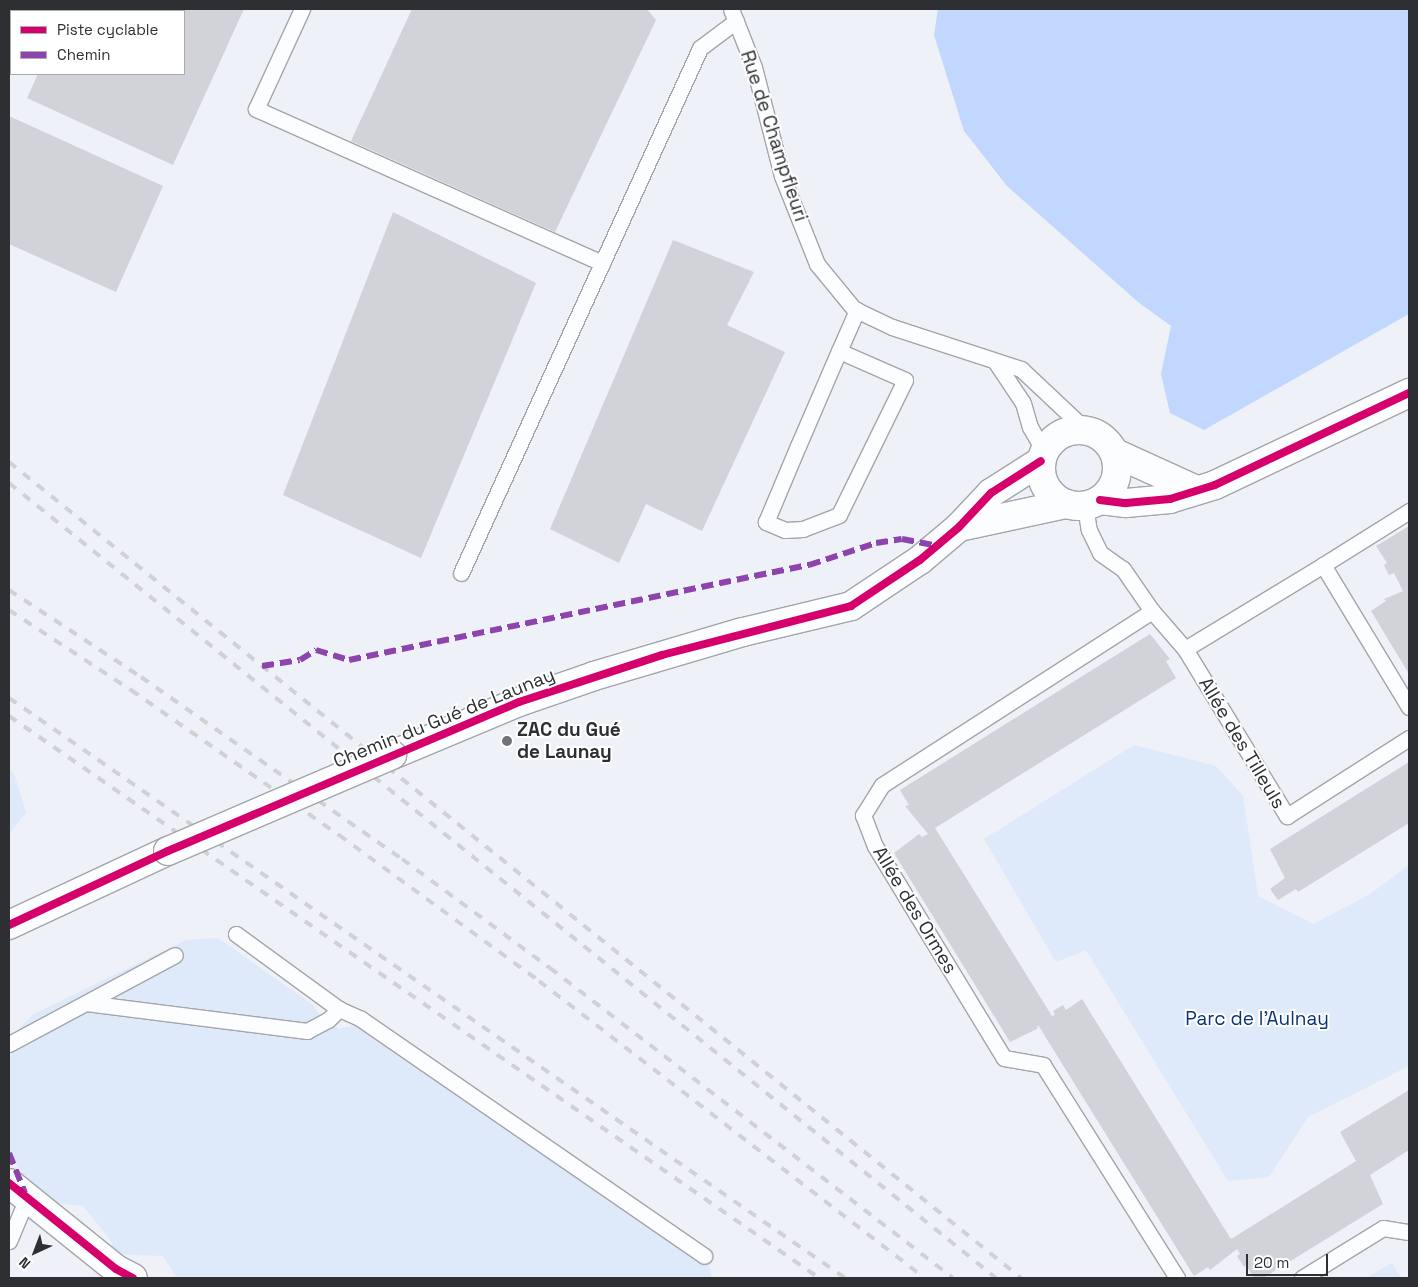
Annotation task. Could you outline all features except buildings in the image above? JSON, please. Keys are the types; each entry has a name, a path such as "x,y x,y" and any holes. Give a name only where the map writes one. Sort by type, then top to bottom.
{"street":[{"name":"Chemin du Gué de Launay","path":"959,528 1084,503 1126,503 1170,499 1194,489 1215,485 1409,393"},
{"path":"1115,453 1116,478 1084,503 1049,492 1043,482 1043,456 1050,442 1066,431 1086,430 1098,434 1115,453 1194,489"},
{"name":"Chemin du Gué de Launay","path":"9,925 168,852 519,702 594,676 743,632 851,606 920,560 959,528 991,493 1043,456"},
{"path":"18,1190 133,1278"}],"lane":[{"path":"302,9 256,109 602,263"},
{"path":"461,573 700,48 734,15"},
{"name":"Rue de Champfleuri","path":"734,15 754,67 782,176 817,264 857,310 892,327 1021,369 1086,430"},
{"path":"839,351 904,380 840,515 803,529 785,530 766,522 839,351 857,310"},
{"path":"996,361 1023,403 1030,427 1043,456"},
{"name":"Allée des Tilleuls","path":"1084,503 1089,530 1100,553 1123,569 1152,611 1185,649 1287,816 1409,738"},
{"path":"1185,649 1409,511"},
{"path":"1323,565 1409,707"},
{"name":"Allée des Ormes","path":"1152,611 882,785 863,815 876,846 1004,1058 1043,1065 1176,1278"},
{"path":"236,934 340,1008 361,1019 704,1256"},
{"path":"9,1044 175,955"},
{"path":"86,1003 307,1031 328,1020 340,1008"},
{"path":"9,1241 18,1190"},
{"path":"1302,1278 1383,1228 1409,1232"}],"green space":[{"name":"Parc de l'Aulnay","path":"1134,745 1216,766 1243,796 1258,896 1313,924 1369,895 1409,865 1409,1066 1308,1117 1269,1177 1228,1181 1086,950 1056,962 984,839"},
{"path":"9,769 14,773 26,813 9,834"},
{"path":"218,938 313,1005 318,1013 339,1029 356,1025 709,1264 712,1278 177,1278 163,1256 115,1254 109,1238 83,1206 54,1203 23,1175 9,1150 9,1052 15,1033 32,1015 186,940"},
{"path":"1392,1263 1401,1278 1366,1278"}],"water":[{"path":"938,9 1409,9 1409,314 1204,430 1170,413 1161,374 1171,326 1138,302 1007,186 964,131 934,35"}],"railway":[{"path":"9,462 1021,1278"},
{"path":"9,483 996,1278"},
{"path":"9,590 141,677 402,859 550,968 953,1278"},
{"path":"9,610 131,690 339,835 539,981 924,1278"},
{"path":"9,698 845,1278"},
{"path":"9,716 819,1278"}],"marked path":[{"path":"262,666 300,660 316,650 349,660 809,565 876,543 902,539 938,546"},
{"path":"9,1153 25,1193"}],"cycle path":[{"path":"1100,500 1126,503 1170,499 1215,485 1409,393"},
{"path":"9,925 168,851 519,702 662,655 851,606 920,560 959,527 991,493 1041,461"},
{"path":"9,1183 116,1269 133,1278"}],"place":[{"name":"ZAC du Gué de Launay","path":"507,741"}]}
